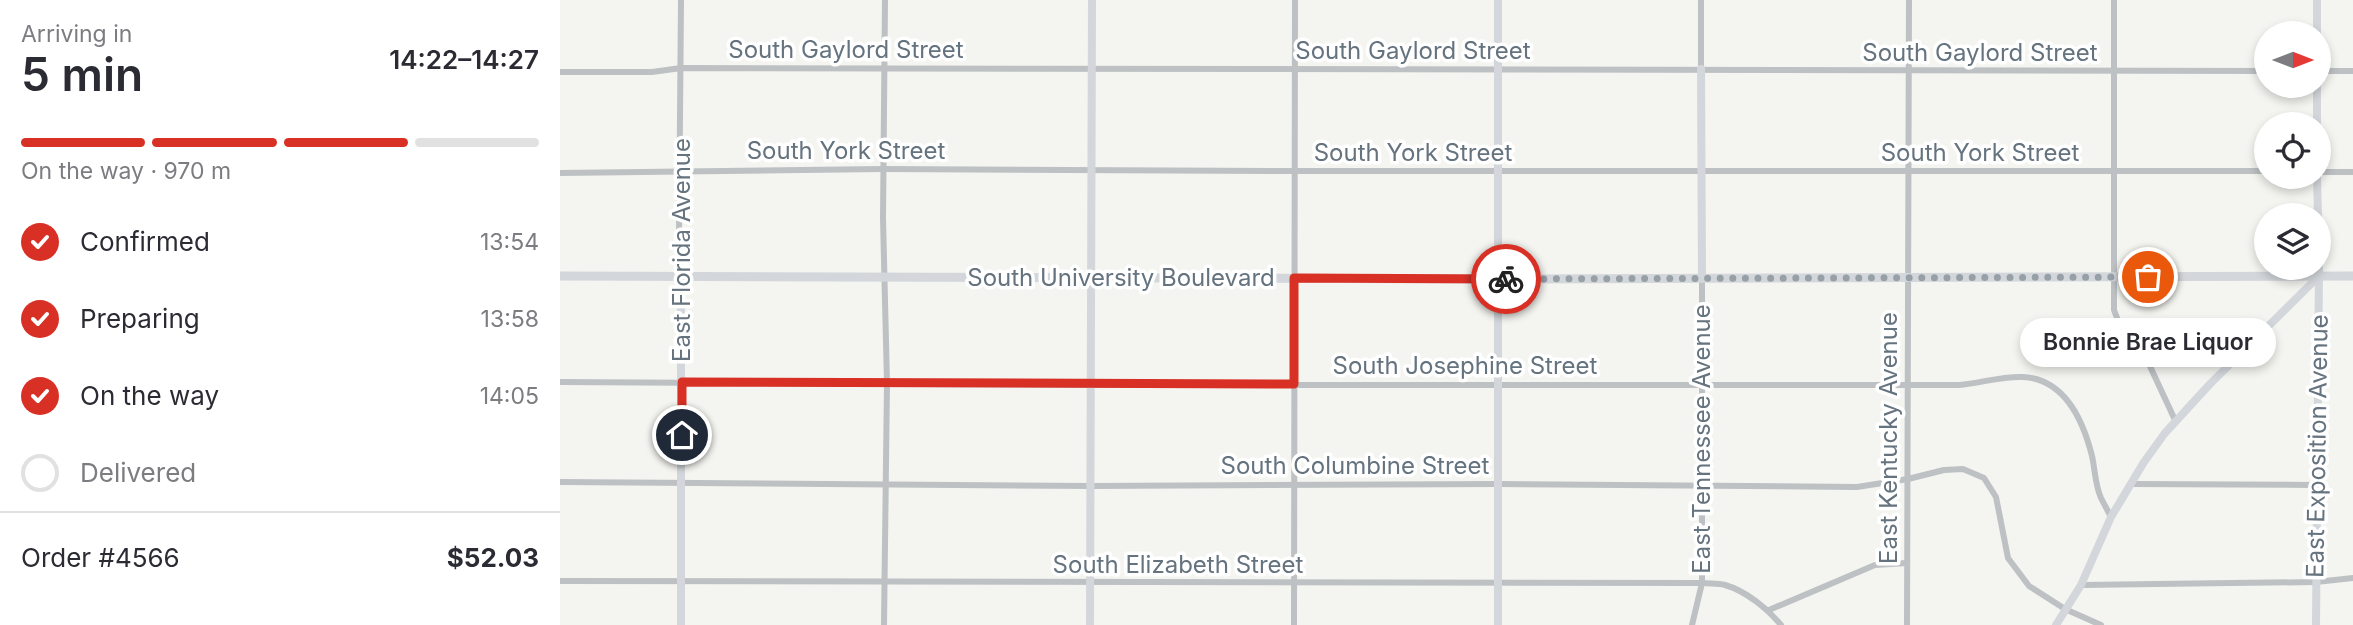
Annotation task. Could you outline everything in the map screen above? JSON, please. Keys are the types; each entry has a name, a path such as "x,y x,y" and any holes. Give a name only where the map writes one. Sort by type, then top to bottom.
{"main road":[{"name":"South University Boulevard","path":"2331,273 2353,276"},
{"name":"South University Boulevard","path":"560,276 1498,279 2112,278 2254,274"}],"street":[{"name":"East Florida Avenue","path":"681,0 681,625"},
{"path":"884,625 887,383 883,169 885,0"},
{"path":"1090,625 1091,0"},
{"path":"1294,625 1295,0"},
{"path":"1498,0 1498,625"},
{"name":"East Tennessee Avenue","path":"1692,625 1702,583 1701,0"},
{"name":"East Kentucky Avenue","path":"1906,625 1909,0"},
{"path":"2114,0 2112,300 2117,319 2148,362 2175,420"},
{"path":"2317,0 2317,21"},
{"name":"South Gaylord Street","path":"560,72 652,72 681,68 2254,71"},
{"path":"2331,71 2353,71"},
{"name":"South York Street","path":"560,173 883,169 2254,172"},
{"path":"2331,172 2353,172"},
{"path":"2056,625 2081,585 2111,517 2144,463 2175,420 2311,280"},
{"name":"East Exposition Avenue","path":"2316,625 2319,280"},
{"name":"South Josephine Street","path":"560,382 1908,385 1972,384 2009,377 2026,377 2054,386 2074,408 2092,454 2100,496 2111,517"},
{"name":"South Columbine Street","path":"560,482 1857,487 1944,470 1963,469 1984,478 1996,496 2008,558 2029,586 2065,609 2101,625"},
{"path":"2131,484 2316,485"},
{"path":"1769,610 1875,565 1907,563"},
{"path":"2081,585 2316,582 2353,578"},
{"name":"South Elizabeth Street","path":"560,581 1702,583 1725,585 1769,610 1781,625"}],"way so far":[{"path":"1506,279 2148,277"}],"place":[{"name":"Bonnie Brae Liquor","path":"2148,277"}],"route":[{"path":"682,435 682,382 1294,384 1294,278 1506,279"}]}
